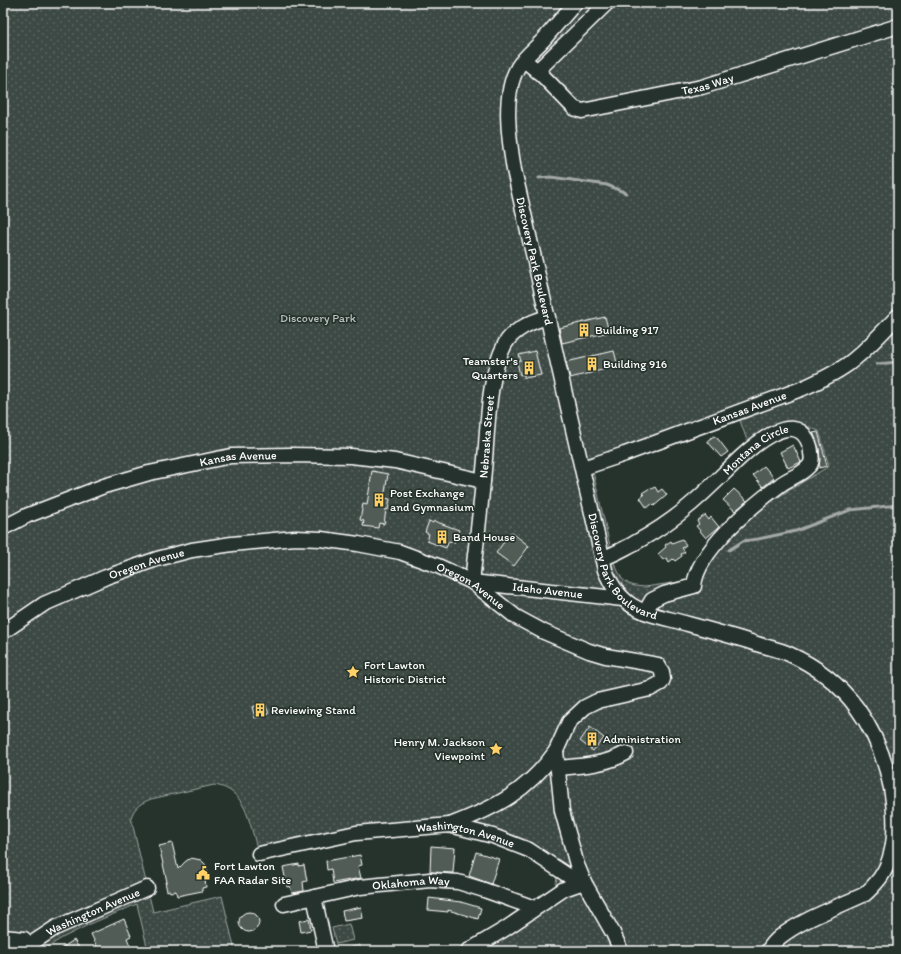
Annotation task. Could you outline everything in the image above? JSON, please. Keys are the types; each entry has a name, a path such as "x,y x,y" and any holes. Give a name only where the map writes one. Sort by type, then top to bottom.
{"street":[{"name":"Discovery Park Boulevard","path":"575,3 521,64 514,77 510,95 509,114 511,150 605,570 613,588 632,606 645,612 788,653 812,666 831,679 847,695 862,714 875,736 884,759 892,796 894,837 889,858 880,877 866,893 804,922 778,938 768,951"},
{"name":"Texas Way","path":"607,3 533,67 574,108 582,111 702,87 898,26"},
{"name":"Kansas Avenue","path":"583,468 801,389 823,379 848,364 898,316"},
{"name":"Nebraska Street","path":"472,582 490,405 496,370 505,344 513,334 538,319 548,317"},
{"name":"Montana Circle","path":"602,558 612,555 667,523 690,506 746,452 766,437 780,430 790,428 803,433 810,447 810,466 780,485 755,504 711,547 696,574 694,586 664,594 652,600 645,612"},
{"name":"Kansas Avenue","path":"3,528 26,516 104,486 149,472 232,456 351,456 395,461 483,481"},
{"name":"Oregon Avenue","path":"3,632 44,604 79,588 132,567 192,550 265,540 295,538 321,539 400,552 432,564 472,582 516,616 544,632 589,651 606,656 658,665 662,672 663,679 661,683 654,688 597,701 585,707 569,722 556,750"},
{"name":"Idaho Avenue","path":"472,582 623,599"},
{"path":"556,750 564,817 578,864 584,882 613,933 621,951"},
{"path":"450,825 481,813 507,799 532,780 545,766 556,750"},
{"path":"558,768 602,763 615,760 626,753"},
{"name":"Washington Avenue","path":"259,854 279,844 356,834 450,825 493,836 523,847 567,875 584,882"},
{"name":"Oklahoma Way","path":"284,904 369,885 420,880 441,880 466,885 535,908"},
{"path":"468,951 505,929 564,889 584,882"},
{"name":"Washington Avenue","path":"24,948 55,928 112,898 147,888"},
{"path":"314,897 326,951"},
{"path":"3,937 24,939 24,948"}],"green space":[{"name":"Discovery Park","path":"3,3 898,3 898,951 459,951 469,946 555,889 557,877 541,866 509,849 493,843 459,835 441,833 421,832 257,848 248,818 240,800 225,788 214,785 151,799 138,806 131,818 153,912 222,896 235,951 148,951 137,904 88,925 62,938 41,951 3,951","holes":["739,418 748,443 794,423 803,425 819,431 829,466 757,510 716,550 699,579 645,587 629,584 622,579 614,563 593,472"]},
{"path":"349,924 353,940 336,944 332,928"},
{"path":"360,945 361,951 335,951"}],"building":[{"name":"Building 917","path":"605,317 609,332 562,343 559,328"},
{"name":"Teamster's Quarters","path":"535,351 541,375 524,378 524,374 520,375 517,362 521,361 519,355"},
{"name":"Building 916","path":"614,351 618,366 570,378 566,362"},
{"path":"818,432 827,466 819,468 819,448 813,433"},
{"path":"714,436 728,452 721,457 708,442 708,440"},
{"path":"793,445 801,462 788,468 780,452"},
{"path":"764,466 774,478 763,487 753,475"},
{"name":"Post Exchange and Gymnasium","path":"372,471 388,474 384,498 390,499 388,510 386,509 384,524 379,523 378,528 363,526 364,521 360,520 363,504 367,505"},
{"path":"655,487 658,492 662,489 667,495 654,506 652,504 647,508 640,498 644,495 642,493"},
{"path":"734,489 747,501 735,511 723,500"},
{"path":"705,515 709,520 711,517 719,527 706,538 696,526 699,524 697,521"},
{"name":"Band House","path":"429,521 433,523 434,521 459,530 454,543 449,541 446,548 427,541 429,534 425,532"},
{"path":"511,532 529,546 514,566 496,553"},
{"path":"682,539 686,545 682,548 685,552 681,554 682,556 675,561 673,559 669,562 667,558 663,560 658,554 666,547 665,545 671,541 672,543"},
{"name":"Reviewing Stand","path":"265,703 269,714 255,718 252,707"},
{"name":"Administration","path":"590,727 604,738 593,751 580,741"},
{"path":"172,843 178,869 191,858 201,860 205,864 207,868 205,880 206,887 202,888 202,891 177,896 176,891 167,891 165,882 167,882 159,846"},
{"path":"431,846 455,848 453,873 430,872"},
{"path":"476,852 499,859 491,884 469,876"},
{"path":"360,855 362,865 358,866 361,878 333,883 331,869 327,870 326,861"},
{"path":"299,864 299,866 304,865 307,881 303,882 304,891 292,893 290,886 287,887 283,867"},
{"path":"429,898 461,902 481,908 478,919 448,910 448,912 428,910"},
{"path":"361,907 363,918 344,921 342,911"},
{"path":"245,912 253,912 259,918 259,926 253,932 245,932 239,926 239,918"},
{"path":"124,919 131,936 127,938 131,948 126,951 99,951 91,934"},
{"path":"309,919 311,930 301,932 299,921"},
{"path":"74,940 81,951 57,951"}],"waterway":[{"path":"539,178 551,177 607,185 626,193"},
{"path":"877,364 898,362"},
{"path":"729,550 743,541 796,531 850,510 898,505"}],"place":[{"name":"Building 917","path":"584,330"},
{"name":"Building 916","path":"592,364"},
{"name":"Teamster's Quarters","path":"529,368"},
{"name":"Post Exchange and Gymnasium","path":"379,500"},
{"name":"Band House","path":"442,537"},
{"name":"Fort Lawton Historic District","path":"353,672"},
{"name":"Reviewing Stand","path":"260,710"},
{"name":"Administration","path":"592,739"},
{"name":"Henry M. Jackson Viewpoint","path":"496,749"},
{"name":"Fort Lawton FAA Radar Site","path":"203,873"}]}
